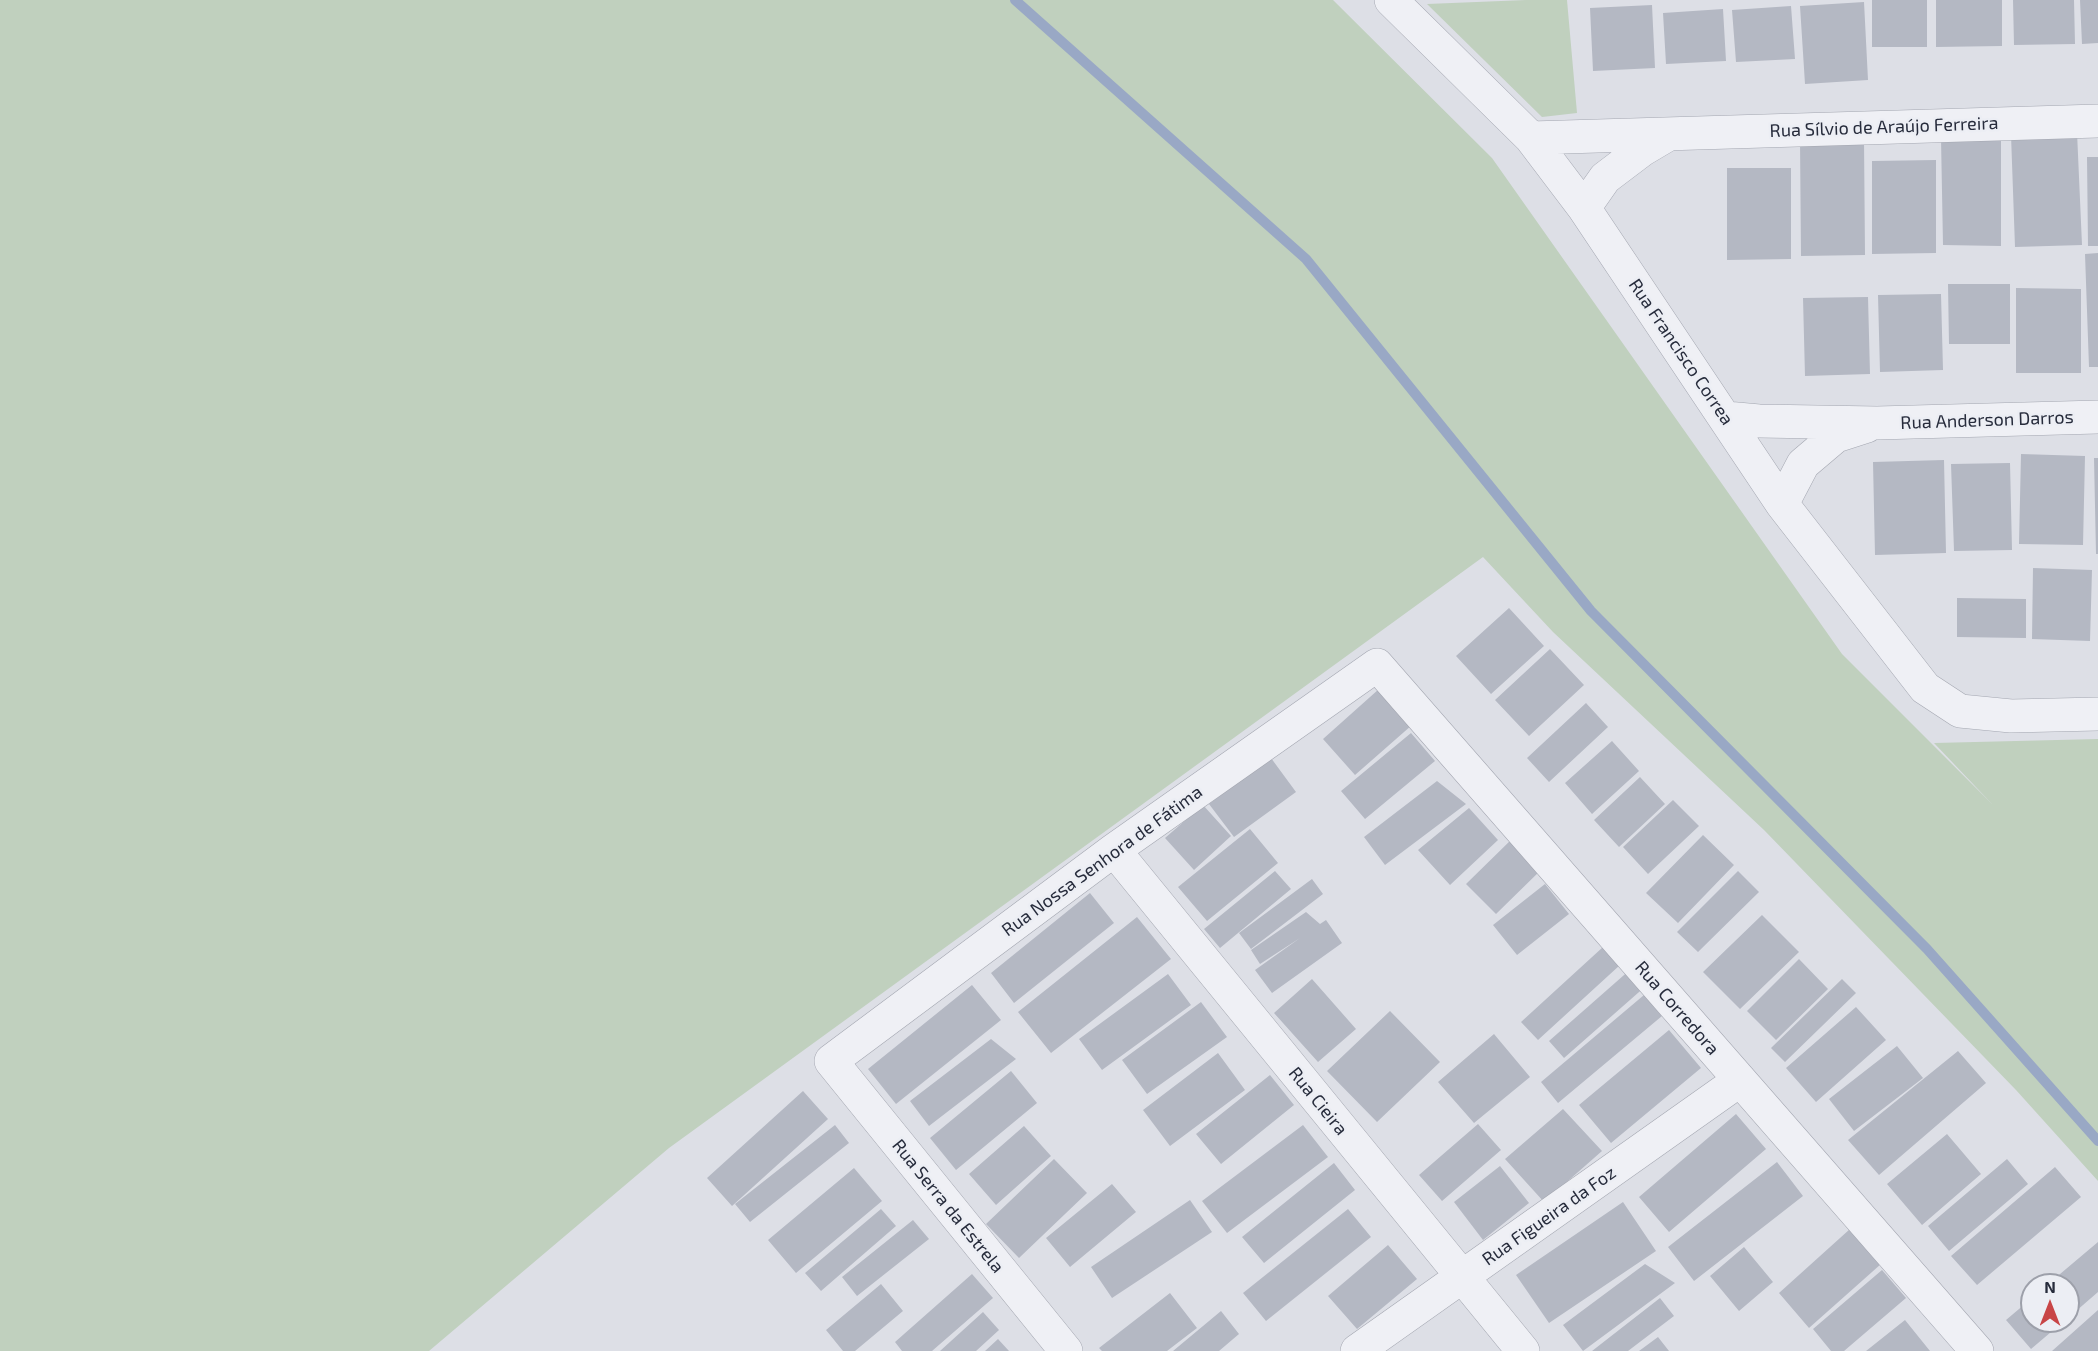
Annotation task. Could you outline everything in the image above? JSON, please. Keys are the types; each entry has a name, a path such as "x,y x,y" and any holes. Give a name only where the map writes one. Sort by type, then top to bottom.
{"street":[{"name":"Rua Francisco Correa","path":"1392,0 1531,138 1584,208 1782,504 1925,688 1960,711 2011,716 2098,714"},
{"name":"Rua Sílvio de Araújo Ferreira","path":"1531,138 2098,121"},
{"name":"Rua Sílvio de Araújo Ferreira","path":"1584,208 1605,178 1642,150 1671,133"},
{"name":"Rua Anderson Darros","path":"1726,418 1759,421 1877,423 2098,417"},
{"name":"Rua Anderson Darros","path":"1782,504 1803,464 1836,436 1877,423"},
{"name":"Rua Nossa Senhora de Fátima","path":"831,1061 1114,850 1377,665"},
{"name":"Rua Corredora","path":"1377,665 1977,1351"},
{"name":"Rua Cieira","path":"1114,850 1523,1351"},
{"name":"Rua Serra da Estrela","path":"831,1061 1066,1351"},
{"name":"Rua Figueira da Foz","path":"1357,1351 1740,1080"}],"green space":[{"path":"0,0 1333,0 1492,158 1842,654 1993,805 1934,743 2098,739 2098,1181 2016,1090 1764,830 1553,632 1483,557 669,1148 429,1351 0,1351"},
{"path":"1567,0 1577,113 1542,117 1427,4"}],"building":[{"path":"1872,0 1927,0 1927,47 1872,47"},
{"path":"1936,0 2002,0 2002,46 1936,47"},
{"path":"2013,0 2074,0 2075,44 2014,45"},
{"path":"2080,0 2098,0 2098,43 2082,44"},
{"path":"1864,2 1868,80 1805,84 1800,6"},
{"path":"1652,5 1655,68 1593,71 1590,8"},
{"path":"1791,6 1795,59 1736,62 1732,10"},
{"path":"1723,9 1726,61 1666,64 1663,13"},
{"path":"2077,132 2082,245 2015,247 2011,135"},
{"path":"2001,135 2001,246 1943,245 1941,138"},
{"path":"1800,140 1864,140 1865,255 1801,256"},
{"path":"2087,157 2098,157 2098,246 2088,246"},
{"path":"1936,160 1936,253 1872,254 1872,161"},
{"path":"1727,168 1791,168 1791,259 1727,260"},
{"path":"2098,253 2098,367 2089,367 2085,254"},
{"path":"1948,284 2010,284 2010,344 1949,344"},
{"path":"2016,288 2081,289 2081,373 2016,373"},
{"path":"1941,294 1943,370 1880,372 1878,295"},
{"path":"1868,297 1870,374 1805,376 1803,298"},
{"path":"2021,454 2085,456 2083,545 2019,544"},
{"path":"2094,458 2098,458 2098,554 2096,554"},
{"path":"1944,460 1946,553 1875,555 1873,462"},
{"path":"2010,463 2012,550 1954,551 1951,464"},
{"path":"2033,568 2092,570 2090,641 2032,639"},
{"path":"1957,598 2026,599 2026,638 1957,637"},
{"path":"1509,608 1544,646 1491,694 1456,656"},
{"path":"1550,649 1584,685 1529,736 1495,700"},
{"path":"1379,689 1412,725 1355,775 1323,739"},
{"path":"1586,703 1608,727 1549,782 1527,758"},
{"path":"1411,733 1435,761 1365,819 1341,791"},
{"path":"1612,741 1639,771 1592,814 1565,783"},
{"path":"1271,758 1296,792 1234,837 1209,804"},
{"path":"1640,777 1665,804 1619,847 1594,820"},
{"path":"1437,781 1466,804 1385,865 1364,837"},
{"path":"1673,800 1699,826 1648,874 1623,847"},
{"path":"1203,805 1231,836 1194,870 1165,838"},
{"path":"1469,808 1498,840 1450,885 1418,850"},
{"path":"1250,829 1278,863 1207,921 1178,887"},
{"path":"1703,835 1734,865 1678,923 1646,893"},
{"path":"1514,837 1544,867 1496,914 1466,884"},
{"path":"1275,871 1291,889 1220,948 1204,929"},
{"path":"1738,871 1759,892 1698,952 1677,932"},
{"path":"1312,879 1323,894 1251,949 1239,933"},
{"path":"1545,884 1569,914 1517,955 1493,925"},
{"path":"1090,893 1114,923 1014,1003 991,973"},
{"path":"1306,912 1320,924 1326,920 1342,943 1272,993 1255,970 1300,938 1260,964 1251,950"},
{"path":"1762,915 1799,952 1740,1009 1703,972"},
{"path":"1137,917 1171,959 1051,1053 1018,1012"},
{"path":"1603,947 1620,965 1538,1040 1521,1022"},
{"path":"1799,959 1828,989 1776,1040 1747,1011"},
{"path":"1632,968 1647,985 1564,1058 1549,1041"},
{"path":"1168,974 1191,1005 1102,1070 1079,1039"},
{"path":"1312,979 1356,1029 1318,1062 1274,1013"},
{"path":"1842,979 1856,993 1785,1062 1771,1048"},
{"path":"972,985 1001,1020 896,1104 868,1069"},
{"path":"1644,995 1662,1016 1558,1103 1541,1082"},
{"path":"1201,1002 1227,1037 1147,1094 1122,1060"},
{"path":"1856,1007 1886,1040 1816,1102 1786,1068"},
{"path":"1390,1011 1440,1062 1377,1122 1327,1071"},
{"path":"1669,1030 1701,1068 1611,1143 1579,1105"},
{"path":"1494,1034 1530,1077 1474,1123 1438,1082"},
{"path":"991,1039 1016,1059 929,1126 910,1101"},
{"path":"1897,1046 1923,1078 1854,1131 1829,1099"},
{"path":"1958,1051 1986,1083 1879,1175 1848,1140"},
{"path":"1218,1053 1245,1090 1170,1146 1143,1110"},
{"path":"1011,1071 1037,1103 956,1170 930,1138"},
{"path":"1270,1075 1294,1105 1221,1164 1196,1134"},
{"path":"803,1091 828,1119 732,1206 707,1178"},
{"path":"1563,1109 1602,1151 1544,1202 1505,1159"},
{"path":"1736,1114 1766,1149 1669,1232 1639,1197"},
{"path":"1478,1124 1501,1150 1442,1201 1419,1175"},
{"path":"835,1125 849,1143 750,1222 735,1204"},
{"path":"1303,1125 1328,1157 1227,1233 1202,1201"},
{"path":"1024,1126 1051,1156 996,1205 969,1174"},
{"path":"1947,1134 1981,1174 1922,1225 1887,1184"},
{"path":"1054,1159 1087,1193 1019,1258 986,1224"},
{"path":"2007,1159 2028,1184 1949,1251 1928,1226"},
{"path":"1777,1162 1803,1196 1694,1281 1668,1247"},
{"path":"1334,1163 1355,1190 1264,1263 1242,1237"},
{"path":"1500,1166 1529,1203 1483,1240 1454,1202"},
{"path":"2055,1167 2081,1197 1977,1285 1951,1256"},
{"path":"854,1168 882,1201 796,1273 768,1240"},
{"path":"1112,1184 1136,1212 1070,1267 1046,1238"},
{"path":"1190,1200 1212,1232 1112,1298 1091,1267"},
{"path":"1623,1202 1656,1251 1549,1323 1516,1275"},
{"path":"881,1209 896,1226 821,1291 805,1273"},
{"path":"1348,1209 1371,1237 1266,1321 1243,1293"},
{"path":"913,1220 929,1239 857,1296 842,1277"},
{"path":"1850,1229 1881,1264 1809,1328 1779,1293"},
{"path":"2098,1242 2098,1292 2080,1308 2080,1273 2061,1273"},
{"path":"1388,1245 1417,1279 1357,1329 1328,1296"},
{"path":"1744,1247 1773,1282 1739,1311 1710,1276"},
{"path":"1645,1264 1675,1283 1583,1351 1563,1325"},
{"path":"1882,1270 1906,1298 1844,1351 1831,1351 1813,1329"},
{"path":"972,1274 993,1298 932,1351 902,1351 895,1342"},
{"path":"881,1284 903,1311 855,1351 843,1351 826,1330"},
{"path":"1170,1293 1197,1328 1167,1351 1102,1351 1099,1348"},
{"path":"1660,1298 1674,1316 1628,1351 1592,1351"},
{"path":"2020,1308 2020,1333 2050,1333 2031,1349 2006,1320"},
{"path":"2098,1310 2098,1351 2052,1351 2072,1333 2080,1333 2080,1326"},
{"path":"1221,1311 1239,1334 1219,1351 1173,1351"},
{"path":"983,1312 999,1330 976,1351 940,1351"},
{"path":"1905,1320 1930,1351 1866,1351"},
{"path":"1658,1337 1669,1351 1639,1351"},
{"path":"998,1339 1009,1351 985,1351"}],"waterway":[{"path":"1015,0 1306,259 1591,611 1927,949 2098,1141"}]}
